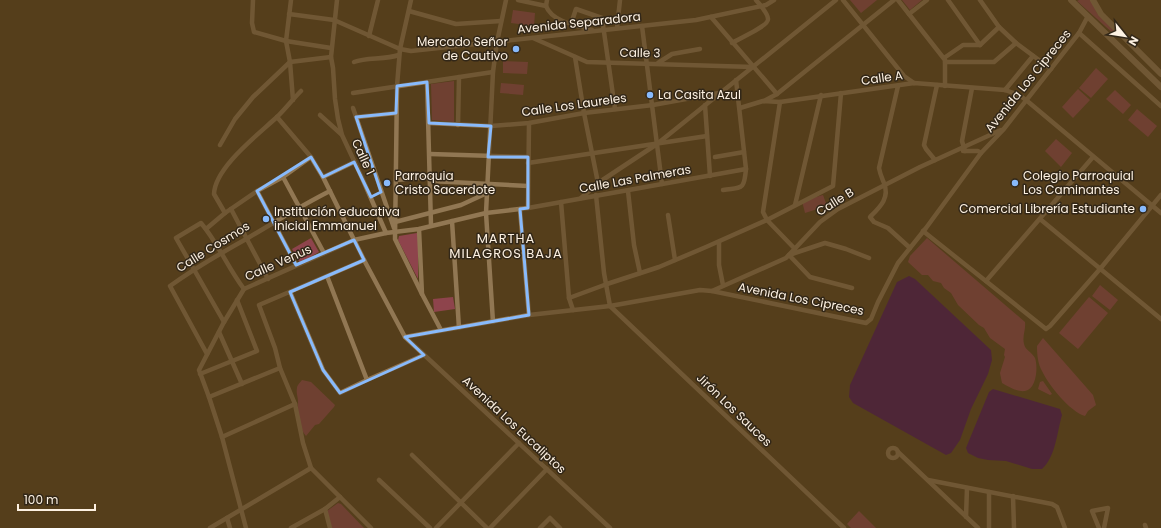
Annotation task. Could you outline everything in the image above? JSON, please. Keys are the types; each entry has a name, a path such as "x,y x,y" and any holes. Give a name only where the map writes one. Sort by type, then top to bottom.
{"main road":[{"path":"1071,0 1161,87"},
{"path":"1094,0 1101,14 1161,74"}],"street":[{"path":"253,0 252,23 254,32 286,41 331,48"},
{"path":"291,0 286,41 290,62 293,100"},
{"name":"Calle 1","path":"337,0 331,57 335,99 342,135 386,233"},
{"path":"369,36 378,0"},
{"path":"411,0 399,55 396,113 395,239 441,330"},
{"path":"493,322 486,213 488,157 497,42 506,0"},
{"path":"518,0 546,6"},
{"path":"547,0 546,6 548,12 552,15 571,24 594,31"},
{"name":"Calle 3","path":"618,28 620,0"},
{"path":"732,43 768,22 768,18 756,0"},
{"name":"Avenida Separadora","path":"289,14 334,20 400,49 411,51 711,17 769,4 774,0"},
{"path":"581,198 598,183 658,144 836,0"},
{"path":"843,0 904,76 914,84"},
{"path":"763,101 777,94 894,0"},
{"path":"898,0 945,60 945,86"},
{"path":"909,14 928,0"},
{"path":"948,0 980,45"},
{"path":"980,0 999,27 1016,43 1051,69"},
{"path":"571,24 576,9 601,17 615,109"},
{"path":"409,11 456,24 501,21"},
{"name":"Avenida Los Cipreces","path":"404,337 529,315 610,306 700,290 712,291 866,323 871,319 878,302 898,264 982,153 1003,130 1079,33 1088,16"},
{"path":"711,17 777,94"},
{"path":"642,26 662,184"},
{"path":"945,60 963,45 980,45 999,27"},
{"path":"1079,33 1161,106"},
{"name":"Calle 3","path":"532,38 587,62 753,67"},
{"path":"945,60 994,62 1016,43"},
{"path":"658,63 672,54 700,49"},
{"path":"354,62 399,55"},
{"path":"1005,90 1033,56"},
{"path":"220,145 235,119 253,97 290,62 331,57"},
{"path":"576,57 584,113 598,183"},
{"path":"353,93 494,72"},
{"path":"458,125 459,77"},
{"path":"723,190 743,186 746,169 736,80"},
{"path":"428,82 431,225"},
{"name":"Calle A","path":"740,108 763,101 780,102 914,84 1005,90 1019,95 1026,100 1161,213"},
{"path":"935,160 924,145 937,85"},
{"path":"898,86 879,168 880,177 885,185 886,196 883,203 870,217 874,222 888,228 910,248"},
{"path":"972,88 962,141 964,149 982,153"},
{"path":"225,213 214,194 217,180 222,172 254,137 277,117 301,91"},
{"name":"Calle Los Laureles","path":"429,123 491,126 529,123 584,113 653,105 721,92"},
{"path":"569,298 659,267 719,242 767,220 833,186 841,93"},
{"path":"795,205 821,96"},
{"path":"780,102 763,212 767,220 795,249"},
{"path":"705,105 710,176"},
{"path":"353,108 395,232"},
{"path":"356,117 396,113"},
{"path":"320,115 342,135"},
{"path":"277,117 311,157 323,177 404,337"},
{"path":"528,208 529,123"},
{"name":"Calle B","path":"712,291 790,255 820,222 838,209 935,160 964,149 1003,130"},
{"path":"528,163 707,136"},
{"path":"715,157 744,152"},
{"path":"430,154 488,157 528,157"},
{"path":"206,229 225,213 257,191 283,177 311,157"},
{"path":"986,281 1093,157"},
{"path":"323,177 354,162"},
{"name":"Calle Las Palmeras","path":"395,232 419,229 486,213 528,208 746,169"},
{"path":"283,177 324,253"},
{"path":"396,180 430,179 528,186"},
{"path":"257,191 296,265"},
{"name":"Calle Cosmos","path":"207,354 170,286 194,269 299,207 330,191"},
{"path":"628,191 634,245 640,273"},
{"path":"396,222 461,205 487,193"},
{"path":"596,196 604,273 610,306"},
{"path":"923,231 1046,329 1100,269 1161,196"},
{"path":"561,202 569,298 573,310"},
{"path":"231,209 268,279"},
{"path":"520,209 529,315"},
{"path":"668,215 675,260"},
{"path":"1040,218 1161,319"},
{"path":"452,221 459,328"},
{"path":"224,322 176,238 201,223 221,253 232,274 244,289"},
{"path":"419,229 422,294"},
{"path":"386,233 395,232"},
{"name":"Calle Venus","path":"200,372 207,354 244,289 354,240 386,233"},
{"path":"719,242 719,265 723,285"},
{"path":"852,288 810,277 790,255 825,243 869,258"},
{"path":"364,260 260,305 275,348 280,368 295,404 303,443 311,468 371,528"},
{"path":"327,276 367,380"},
{"path":"290,292 323,370 340,393 424,355"},
{"path":"237,300 257,351 200,372 222,437 246,528"},
{"name":"Jirón Los Sauces","path":"610,306 844,528"},
{"path":"219,332 242,384"},
{"name":"Avenida Los Eucaliptos","path":"404,337 610,528"},
{"path":"209,397 280,368"},
{"path":"222,437 295,404"},
{"path":"436,528 519,443"},
{"path":"898,452 978,528"},
{"path":"412,455 487,528"},
{"path":"210,528 311,468"},
{"path":"490,528 547,469"},
{"path":"379,480 430,528"},
{"path":"928,480 1055,505 1065,528"},
{"path":"966,517 968,488"},
{"path":"989,492 989,528"},
{"path":"1013,496 1014,528"},
{"path":"291,528 325,509 340,497"},
{"path":"1099,528 1092,511 1108,508 1104,528"},
{"path":"325,509 330,528"},
{"path":"227,518 230,528"},
{"path":"540,528 550,518 560,528"}],"highlighted area":[{"path":"427,82 429,123 491,126 488,157 528,157 528,208 520,209 529,315 405,337 424,355 340,393 323,370 290,292 364,260 354,240 296,265 257,191 311,157 323,177 354,162 371,197 381,192 356,117 396,113 397,86"}],"shaded area":[{"path":"850,0 877,0 861,13"},
{"path":"902,0 922,0 910,10"},
{"path":"1091,0 1097,13 1117,33 1115,35 1077,1"},
{"path":"513,10 535,13 534,26 511,23"},
{"path":"503,61 528,62 527,74 503,73"},
{"path":"1096,68 1108,79 1091,98 1079,88"},
{"path":"454,81 454,122 432,120 431,84"},
{"path":"501,83 524,85 523,95 500,93"},
{"path":"1078,89 1090,100 1073,118 1062,107"},
{"path":"1115,90 1131,105 1123,114 1106,99"},
{"path":"1137,109 1157,126 1148,137 1128,120"},
{"path":"1056,139 1072,153 1061,167 1045,151"},
{"path":"823,195 827,206 805,213 802,201"},
{"path":"417,233 418,279 398,240 399,236"},
{"path":"311,238 319,252 300,263 292,249"},
{"path":"927,238 1025,322 1023,338 1024,344 1035,358 1036,362 1036,377 1029,389 1019,391 1002,383 1000,373 1005,357 1005,349 990,338 984,328 958,305 951,293 944,288 941,283 933,281 928,275 922,275 908,262 910,256"},
{"path":"909,276 915,279 991,350 992,360 988,374 971,409 960,440 951,453 946,455 853,403 849,397 850,385 897,282"},
{"path":"1100,285 1118,300 1110,310 1092,296"},
{"path":"453,297 455,309 434,312 433,299"},
{"path":"1089,297 1108,313 1078,349 1059,333"},
{"path":"1043,338 1093,395 1096,405 1088,411 1085,416 1066,403 1045,377 1037,353 1037,346"},
{"path":"302,380 311,382 335,405 319,424 315,425 306,436 301,428 298,410 297,392 298,386"},
{"path":"1043,381 1052,394 1050,395 1038,389 1040,382"},
{"path":"993,389 1060,409 1062,415 1053,451 1047,464 1042,469 1032,469 1006,461 978,458 968,453 966,448 989,392"},
{"path":"338,503 341,504 364,528 332,528 327,511"},
{"path":"859,511 876,528 851,528 847,524"}],"place":[{"name":"Mercado Señor de Cautivo","path":"516,49"},
{"name":"La Casita Azul","path":"650,95"},
{"name":"Parroquia Cristo Sacerdote","path":"387,183"},
{"name":"Colegio Parroquial Los Caminantes","path":"1015,183"},
{"name":"Comercial Librería Estudiante","path":"1143,209"},
{"name":"Institución educativa inicial Emmanuel","path":"266,219"}],"district":[{"name":"MARTHA MILAGROS BAJA","path":"506,246"}]}
